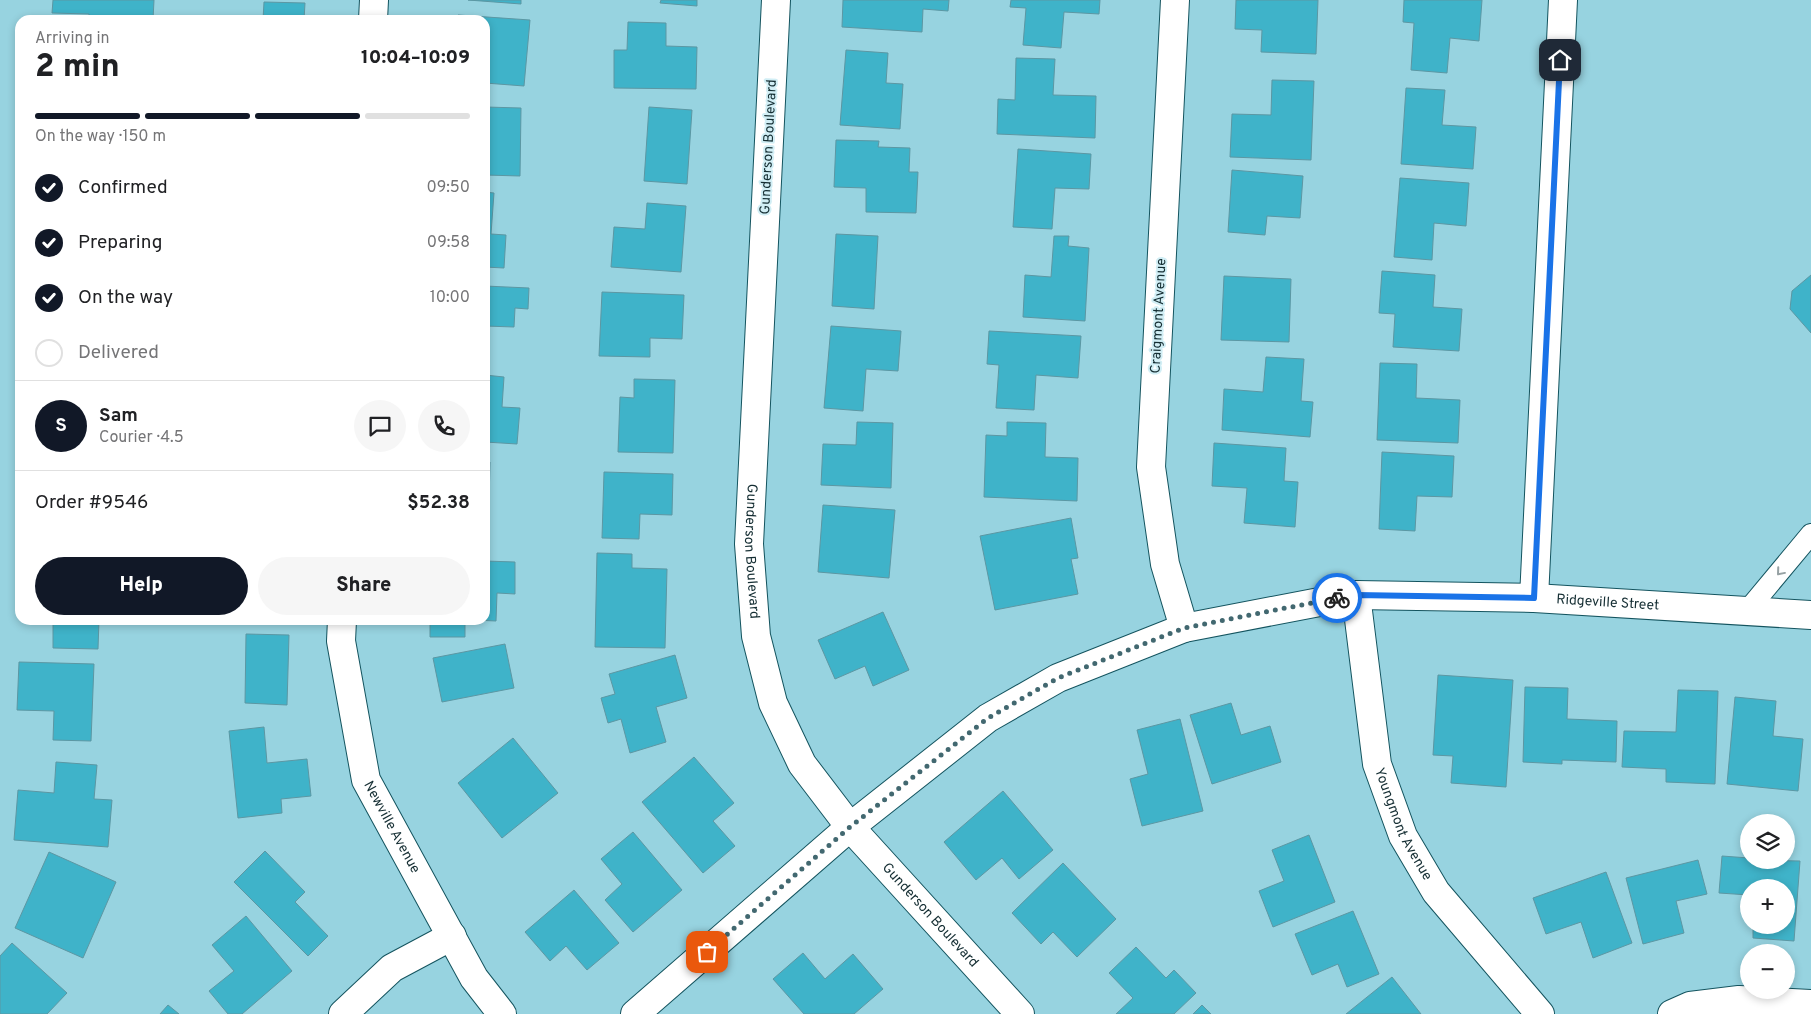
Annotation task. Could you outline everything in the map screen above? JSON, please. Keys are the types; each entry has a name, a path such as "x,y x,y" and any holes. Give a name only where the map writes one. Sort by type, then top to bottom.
{"street":[{"path":"373,15 374,0"},
{"name":"Gunderson Boulevard","path":"776,0 749,544 756,636 773,703 802,764 850,827 1020,1014"},
{"name":"Craigmont Avenue","path":"1175,0 1151,467 1165,564 1184,628"},
{"path":"1534,598 1563,0"},
{"name":"Ridgeville Street","path":"635,1014 850,827 988,718 1058,678 1184,628 1356,595 1534,598 1811,615"},
{"name":"Youngmont Avenue","path":"1356,595 1377,764 1403,836 1436,892 1540,1014"},
{"name":"Newville Avenue","path":"342,625 341,641 366,780 474,978 502,1014"},
{"path":"343,1014 392,968 452,936"},
{"path":"1672,1014 1690,1006 1739,1000 1811,1004"}],"lane":[{"path":"1747,611 1811,534"}],"building":[{"path":"53,0 154,0 153,15 52,13"},
{"path":"468,0 521,0 521,4"},
{"path":"661,0 697,0 697,6 660,3"},
{"path":"843,0 949,0 948,11 923,9 922,32 842,27"},
{"path":"1011,0 1100,0 1099,14 1064,12 1061,48 1023,45 1026,8 1010,7"},
{"path":"1236,0 1318,0 1316,54 1261,52 1262,30 1235,29"},
{"path":"1404,0 1482,0 1479,41 1450,38 1447,73 1411,70 1414,23 1403,22"},
{"path":"264,2 305,3 304,15 263,15"},
{"path":"490,17 530,20 524,86 490,83"},
{"path":"628,22 666,23 666,46 697,47 696,89 614,88 614,50 627,50"},
{"path":"846,50 888,53 886,83 903,84 900,129 840,125"},
{"path":"1016,58 1055,59 1053,95 1096,96 1095,138 997,134 998,99 1015,100"},
{"path":"1272,80 1314,81 1311,160 1230,157 1232,114 1271,115"},
{"path":"1406,88 1445,90 1442,125 1476,127 1473,169 1401,164"},
{"path":"490,107 521,108 520,176 490,175"},
{"path":"649,107 692,110 687,184 644,181"},
{"path":"836,140 879,141 878,147 910,148 909,172 918,172 916,213 866,212 866,188 834,187"},
{"path":"1018,149 1091,154 1089,189 1055,188 1052,229 1013,227"},
{"path":"1232,170 1303,176 1300,218 1267,216 1265,235 1228,232"},
{"path":"1400,178 1469,183 1466,226 1434,223 1432,260 1394,257"},
{"path":"490,193 494,193 491,234 506,235 504,268 490,267"},
{"path":"647,203 686,206 681,272 611,267 614,227 645,229"},
{"path":"836,234 878,236 874,309 832,306"},
{"path":"1054,236 1069,236 1068,246 1089,248 1085,321 1023,317 1025,275 1051,277"},
{"path":"1382,271 1435,275 1433,307 1462,309 1459,351 1393,347 1395,314 1379,313"},
{"path":"1811,275 1811,333 1790,309 1792,291"},
{"path":"1224,276 1291,279 1289,342 1221,340"},
{"path":"490,286 529,288 528,309 515,308 514,327 490,326"},
{"path":"602,292 684,295 682,339 650,338 650,357 599,356"},
{"path":"831,326 901,331 898,371 866,369 863,411 824,408"},
{"path":"989,331 1081,336 1078,378 1036,375 1034,410 996,408 999,365 987,364"},
{"path":"1266,357 1304,359 1301,401 1313,402 1310,437 1222,430 1224,389 1263,392"},
{"path":"1380,363 1417,364 1416,398 1460,400 1458,443 1377,440"},
{"path":"490,376 504,377 502,407 520,408 517,444 490,442"},
{"path":"634,379 675,380 673,453 618,452 620,397 634,398"},
{"path":"857,422 893,423 891,488 821,485 823,444 856,445"},
{"path":"1007,422 1046,423 1045,457 1078,458 1077,501 984,497 986,435 1007,436"},
{"path":"1214,443 1286,448 1284,481 1298,482 1295,527 1244,523 1247,488 1212,486"},
{"path":"1382,452 1454,456 1452,497 1417,496 1415,531 1379,529"},
{"path":"604,472 673,474 672,515 640,514 639,539 602,538"},
{"path":"823,505 895,510 889,578 818,572"},
{"path":"1071,518 1078,558 1071,559 1078,594 995,610 980,536"},
{"path":"597,553 632,554 632,568 667,569 665,648 595,647"},
{"path":"490,561 515,562 515,594 497,593 496,621 490,621"},
{"path":"883,612 909,670 873,686 865,666 835,679 818,640"},
{"path":"53,625 99,625 98,649 53,648"},
{"path":"430,625 465,625 465,637 430,637"},
{"path":"246,634 289,635 287,705 245,703"},
{"path":"505,644 514,688 442,702 433,658"},
{"path":"675,655 687,698 656,707 666,742 630,753 621,719 608,723 601,698 615,694 609,674"},
{"path":"19,662 94,664 91,741 53,740 54,711 17,710"},
{"path":"1438,675 1513,680 1506,787 1451,783 1453,756 1433,755"},
{"path":"1525,687 1568,688 1567,719 1617,721 1616,762 1562,760 1562,764 1523,762"},
{"path":"1678,690 1718,691 1715,784 1666,782 1666,769 1622,767 1624,731 1676,732"},
{"path":"1735,697 1776,701 1773,736 1803,739 1798,791 1727,784"},
{"path":"1231,703 1241,735 1270,726 1281,762 1212,784 1190,715"},
{"path":"1180,719 1203,811 1142,826 1130,779 1148,774 1137,730"},
{"path":"264,727 267,763 307,759 311,796 281,799 282,813 238,818 229,731"},
{"path":"513,738 558,793 502,838 458,783"},
{"path":"694,757 734,803 713,821 735,846 703,873 642,802"},
{"path":"56,762 97,765 94,799 112,800 108,847 14,840 18,790 54,793"},
{"path":"1003,791 1053,850 1019,879 1002,858 976,880 944,842"},
{"path":"633,832 682,890 633,932 605,900 622,884 601,859"},
{"path":"1309,835 1335,902 1273,927 1259,891 1284,881 1272,850"},
{"path":"265,851 305,892 295,902 328,936 308,956 234,882"},
{"path":"49,852 116,882 83,958 15,928"},
{"path":"1722,856 1740,857 1740,869 1795,869 1795,861 1800,861 1795,928 1795,879 1740,879 1740,894 1719,893"},
{"path":"1698,860 1707,894 1676,901 1684,933 1643,944 1626,878"},
{"path":"1063,863 1116,919 1077,957 1053,932 1041,944 1012,913"},
{"path":"1606,872 1632,943 1593,958 1581,922 1546,934 1533,898"},
{"path":"574,890 619,943 587,970 566,946 550,961 525,932"},
{"path":"1353,911 1379,974 1347,987 1338,964 1312,975 1295,934"},
{"path":"246,916 292,971 242,1014 228,1014 209,991 234,971 212,945"},
{"path":"1753,934 1795,934 1794,941 1753,938"},
{"path":"12,943 67,993 47,1014 0,1014 0,956"},
{"path":"1136,947 1166,978 1174,970 1196,993 1174,1014 1116,1014 1133,998 1109,973"},
{"path":"803,953 825,979 853,954 883,989 854,1014 804,1014 773,979"},
{"path":"1392,977 1421,1014 1346,1014"},
{"path":"168,1005 179,1014 160,1014"},
{"path":"1202,1005 1211,1014 1193,1014"}],"way so far":[{"path":"707,952 850,827 988,718 1058,678 1184,628 1337,598"}],"route":[{"path":"1337,598 1356,595 1534,598 1560,60"}]}
